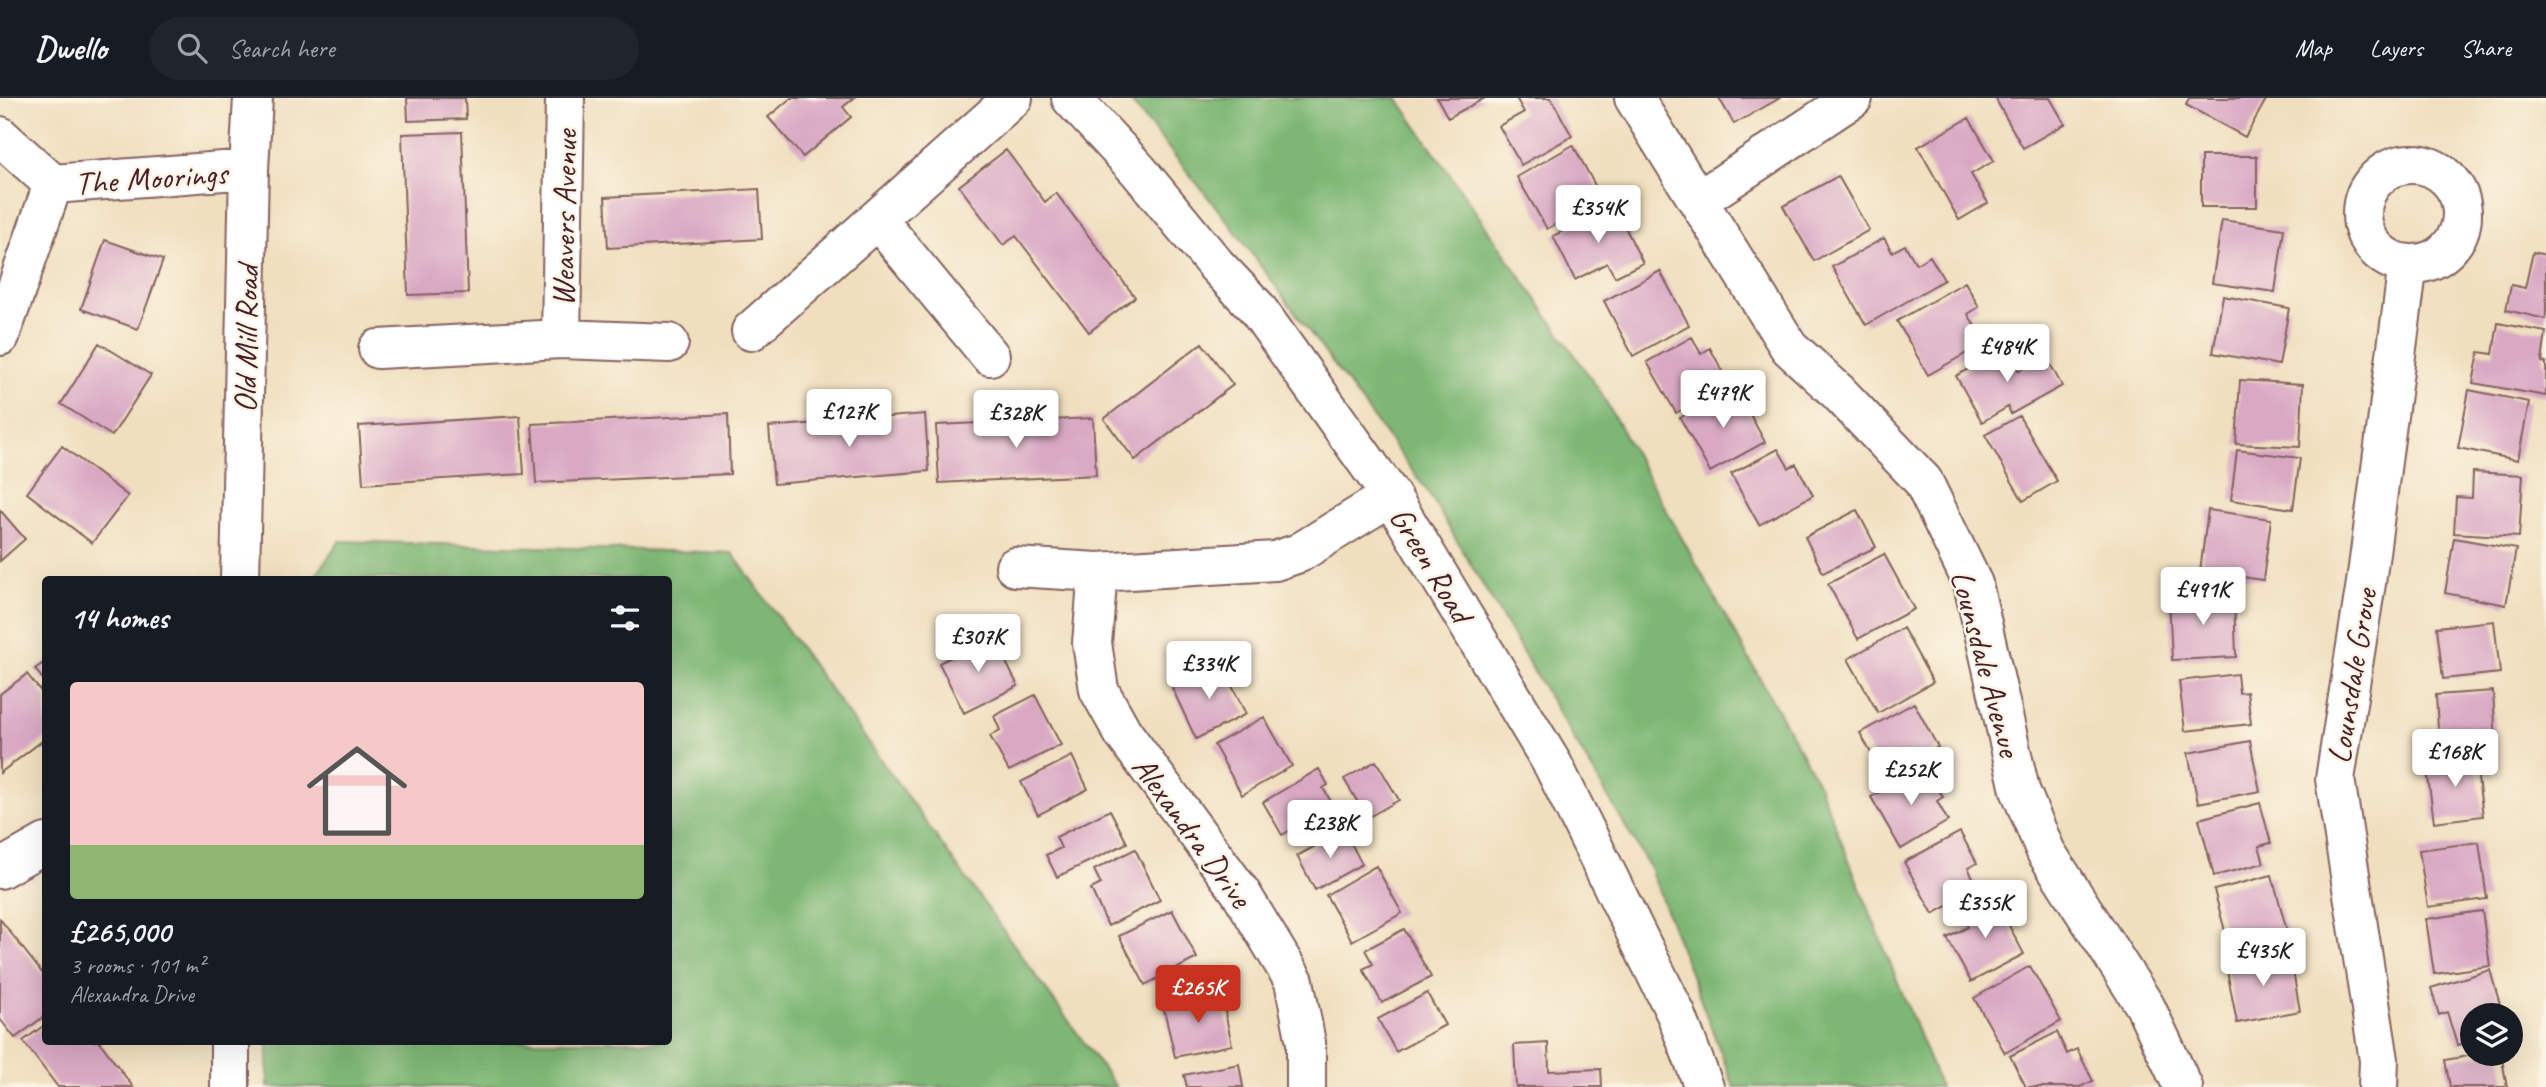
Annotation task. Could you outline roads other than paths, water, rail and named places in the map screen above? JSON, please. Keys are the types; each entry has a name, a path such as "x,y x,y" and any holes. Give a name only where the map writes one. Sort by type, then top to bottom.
{"street":[{"name":"Old Mill Road","path":"240,576 253,98"},
{"name":"Weavers Avenue","path":"561,339 565,98"},
{"path":"751,331 1013,98"},
{"name":"Green Road","path":"1071,98 1138,170 1216,265 1256,307 1391,496 1553,765 1676,1014 1704,1087"},
{"name":"Lounsdale Avenue","path":"1634,98 1789,347 1838,393 1923,481 1973,584 2021,790 2046,852 2145,1006 2183,1087"},
{"path":"1699,200 1853,98"},
{"name":"The Moorings","path":"0,136 53,184 249,169"},
{"name":"The Moorings","path":"0,336 53,184"},
{"path":"877,219 989,356"},
{"name":"Lounsdale Grove","path":"2378,1087 2379,1060 2335,779 2367,583 2408,264"},
{"name":"Weavers Avenue","path":"378,349 561,339 669,343"},
{"path":"1015,567 1098,572 1275,561 1300,553 1391,496"},
{"name":"Alexandra Drive","path":"1098,572 1091,643 1099,690 1124,733 1241,893 1294,981 1306,1043 1306,1087"},
{"path":"0,869 42,845"},
{"path":"230,1045 230,1087"}]}
